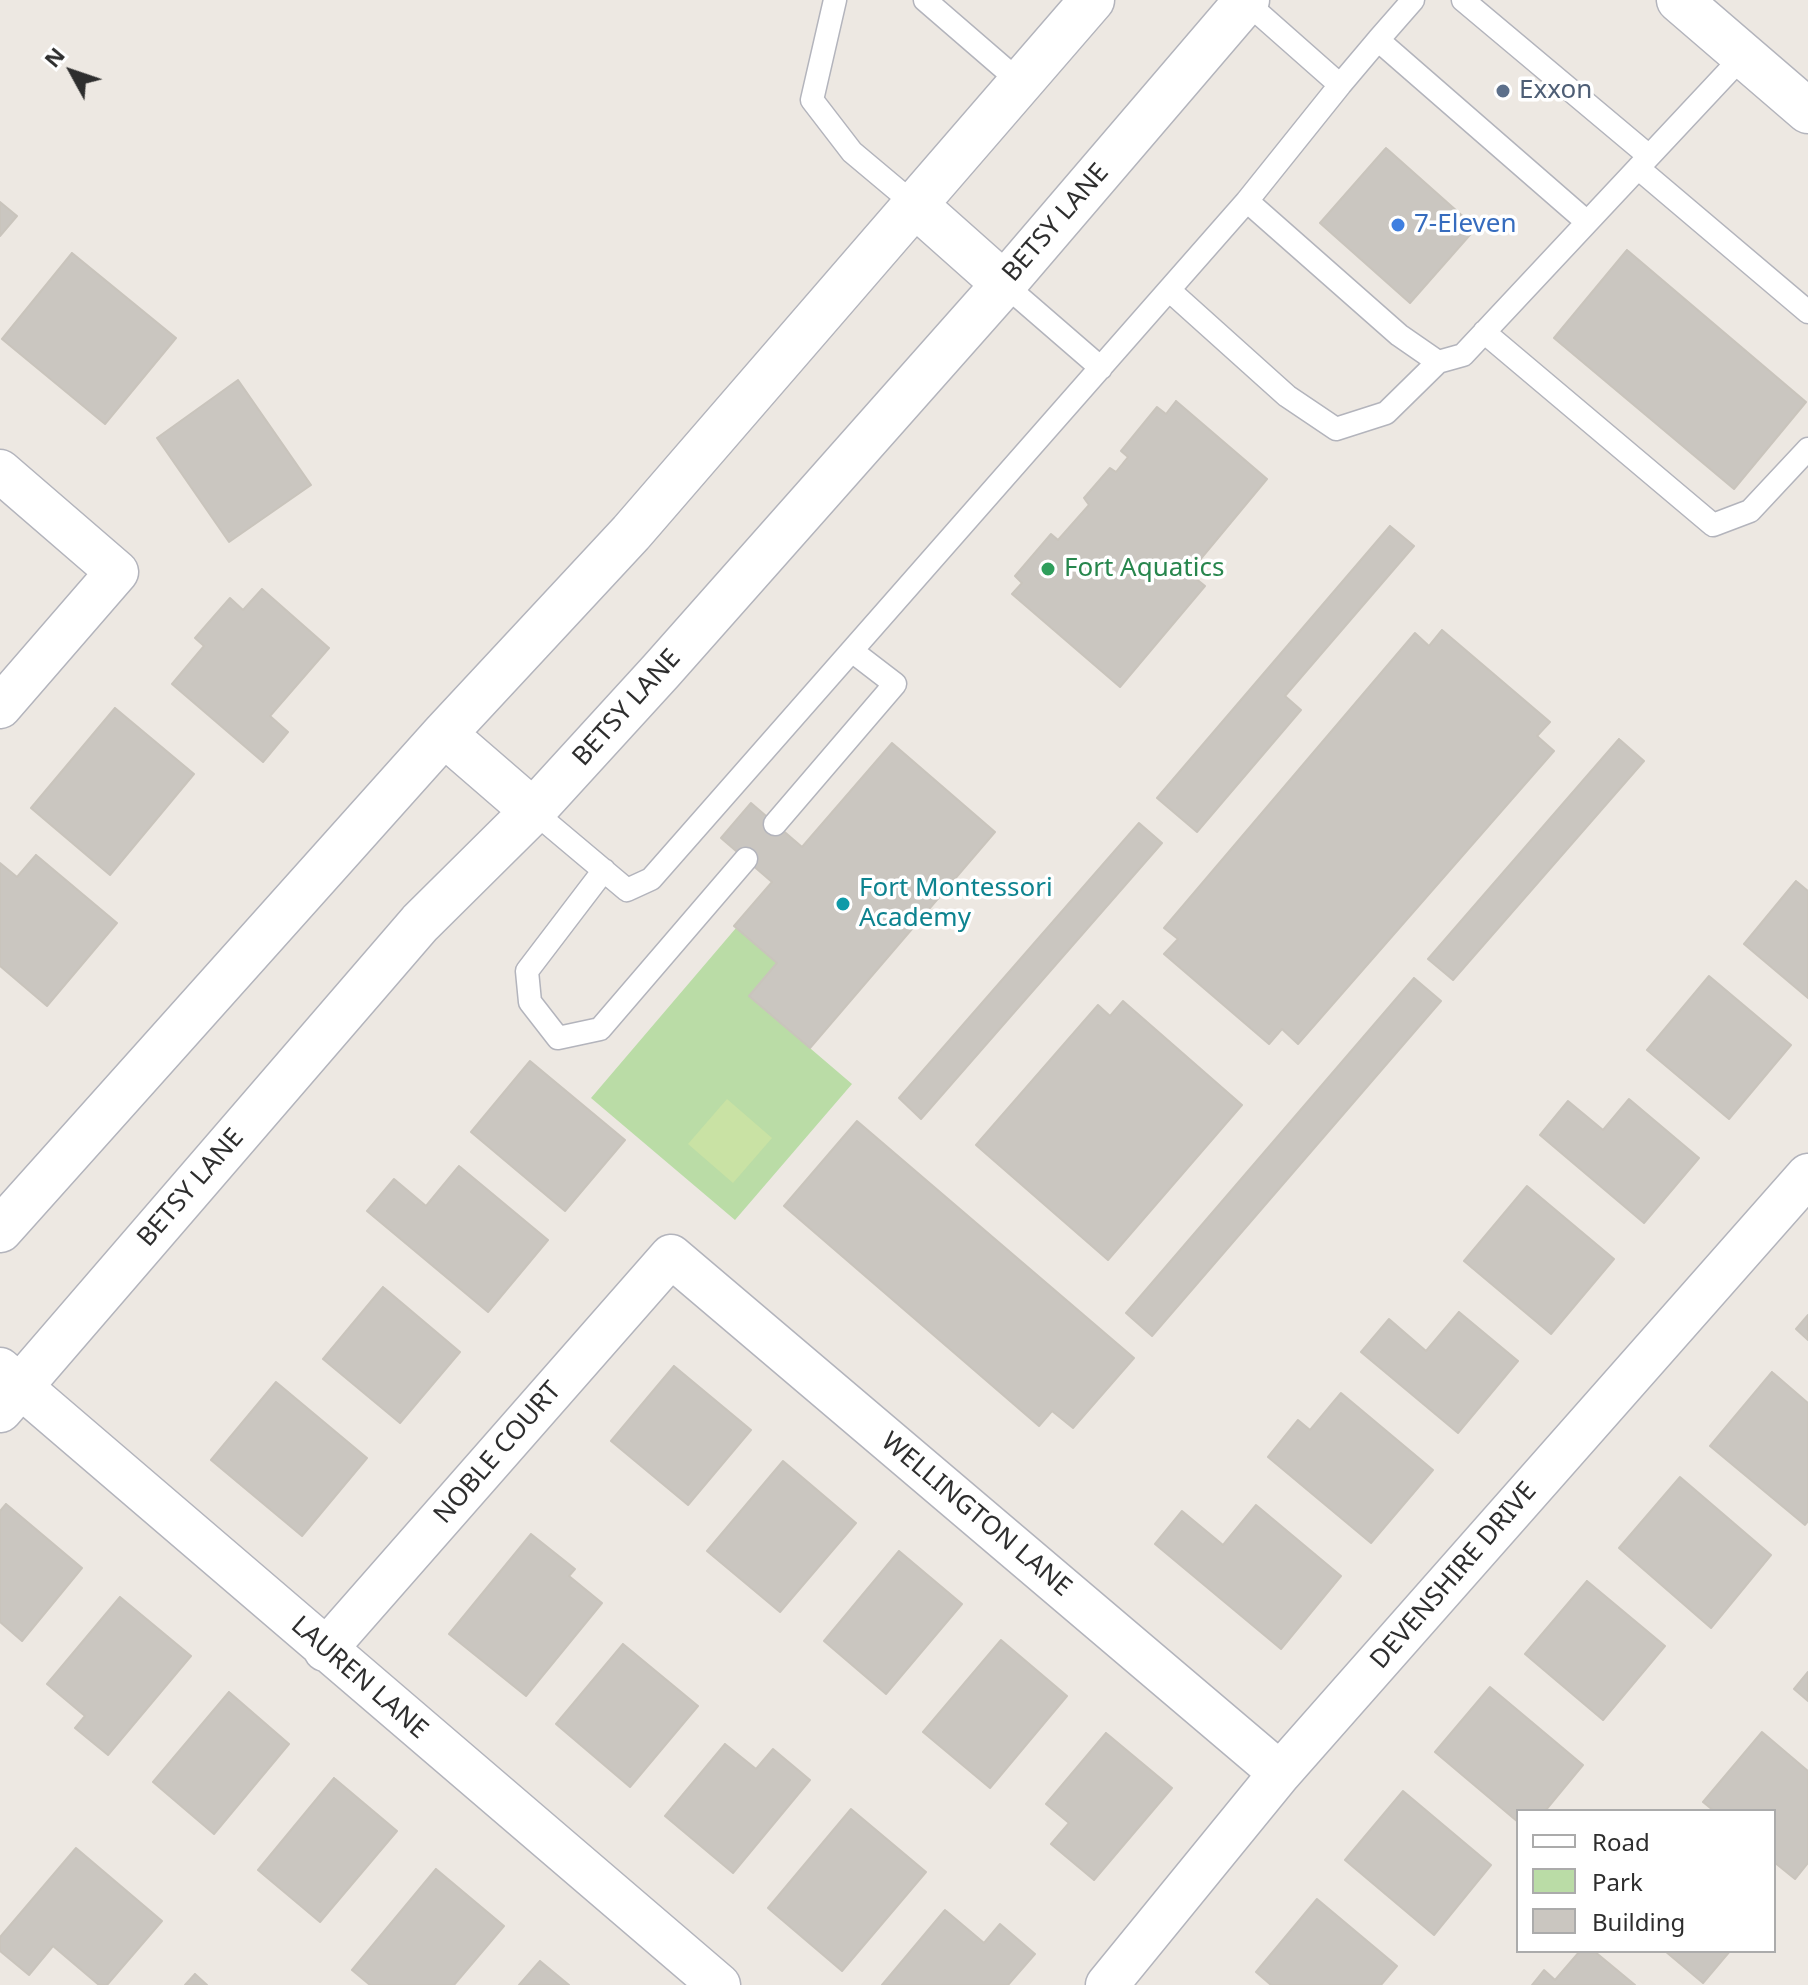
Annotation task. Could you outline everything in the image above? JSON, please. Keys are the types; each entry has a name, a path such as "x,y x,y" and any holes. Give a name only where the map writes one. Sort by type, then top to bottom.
{"main road":[{"path":"0,1230 444,734 631,533 1092,0"},
{"path":"1679,0 1808,111"},
{"name":"BETSY LANE","path":"7,1388 420,923 533,811 661,671 1004,284 1246,1"},
{"path":"914,204 1004,284"},
{"path":"444,734 533,811"}],"street":[{"path":"0,471 117,572 0,707"},
{"name":"DEVENSHIRE DRIVE","path":"1107,1985 1280,1773 1808,1175"},
{"name":"WELLINGTON LANE","path":"671,1256 1280,1773"},
{"name":"NOBLE COURT","path":"325,1650 671,1256"},
{"name":"LAUREN LANE","path":"7,1388 325,1650 719,1985"}],"lane":[{"path":"835,0 812,100 852,152 914,204"},
{"path":"925,0 1021,83"},
{"path":"533,811 627,890 651,879 1247,201 1413,0"},
{"path":"1463,0 1808,312"},
{"path":"1246,1 1340,85"},
{"path":"1378,40 1587,222"},
{"path":"1169,290 1287,396 1336,429 1386,413 1438,362 1463,355 1743,56"},
{"path":"1247,201 1399,335 1438,362"},
{"path":"1004,284 1101,368"},
{"path":"1484,332 1713,525 1750,511 1808,449"},
{"path":"775,824 895,684 852,651"},
{"path":"604,870 527,971 530,1002 558,1038 600,1029 746,859"}],"green space":[{"path":"736,928 777,963 749,996 852,1084 735,1220 591,1098"},
{"path":"727,1099 772,1138 733,1183 688,1144"}],"building":[{"name":"7-Eleven","path":"1386,148 1476,228 1410,303 1320,223"},
{"path":"0,202 17,216 0,236"},
{"path":"1627,250 1806,402 1734,489 1554,338"},
{"path":"72,253 176,338 105,424 2,339"},
{"path":"238,380 311,485 229,542 157,438"},
{"path":"1176,401 1267,479 1189,573 1205,586 1120,687 1012,594 1022,583 1015,576 1051,534 1058,540 1089,505 1084,498 1110,468 1116,472 1128,457 1121,451 1157,407 1166,414"},
{"path":"1390,526 1414,546 1285,696 1301,710 1197,832 1157,798"},
{"path":"262,589 329,648 270,716 288,732 263,762 172,684 204,646 195,638 230,598 243,610"},
{"path":"1442,630 1550,722 1537,736 1554,751 1298,1044 1282,1029 1269,1044 1164,954 1178,939 1164,928 1415,633 1429,646"},
{"path":"115,708 194,774 110,875 31,808"},
{"path":"1619,739 1644,761 1453,980 1428,959"},
{"name":"Fort Montessori Academy","path":"892,743 995,832 810,1048 749,996 777,963 734,926 772,882 721,838 751,803 802,847"},
{"path":"1139,823 1162,843 921,1119 899,1098"},
{"path":"36,855 117,923 47,1006 0,966 0,863 17,877"},
{"path":"1796,881 1808,891 1808,998 1744,944"},
{"path":"1709,976 1791,1045 1729,1119 1647,1050"},
{"path":"1414,978 1441,1001 1152,1336 1126,1313"},
{"path":"1123,1001 1242,1105 1108,1260 976,1145 1098,1005 1110,1016"},
{"path":"530,1061 625,1140 565,1211 471,1132"},
{"path":"1629,1099 1699,1158 1644,1223 1540,1135 1568,1101 1603,1130"},
{"path":"857,1121 1134,1358 1073,1428 1052,1411 1039,1426 784,1206"},
{"path":"459,1166 548,1240 488,1312 367,1211 394,1179 426,1206"},
{"path":"1527,1186 1614,1259 1551,1334 1464,1261"},
{"path":"383,1287 460,1352 400,1423 323,1359"},
{"path":"1459,1312 1518,1361 1458,1433 1361,1352 1389,1319 1426,1351"},
{"path":"1808,1315 1808,1340 1796,1329"},
{"path":"674,1366 751,1430 688,1505 611,1441"},
{"path":"1772,1372 1808,1403 1808,1521 1805,1525 1710,1446"},
{"path":"276,1382 367,1458 302,1536 211,1460"},
{"path":"1341,1393 1433,1470 1371,1543 1268,1457 1298,1420 1310,1430"},
{"path":"783,1461 856,1523 780,1612 707,1551"},
{"path":"1680,1477 1771,1555 1711,1628 1619,1548"},
{"path":"6,1504 82,1568 22,1641 0,1622 0,1511"},
{"path":"1256,1505 1341,1576 1281,1649 1155,1544 1182,1511 1223,1545"},
{"path":"531,1534 575,1569 569,1576 602,1603 526,1696 449,1634"},
{"path":"899,1551 962,1604 886,1694 824,1641"},
{"path":"1587,1581 1665,1646 1603,1720 1525,1654"},
{"path":"120,1597 191,1656 108,1755 75,1728 85,1716 47,1684"},
{"path":"1001,1640 1067,1696 990,1788 923,1732"},
{"path":"623,1644 698,1706 630,1787 556,1724"},
{"path":"1808,1672 1808,1701 1794,1689"},
{"path":"1490,1687 1583,1765 1547,1809 1516,1809 1516,1820 1435,1752"},
{"path":"229,1692 289,1744 214,1834 153,1782"},
{"path":"1762,1732 1808,1771 1808,1863 1795,1879 1776,1864 1776,1809 1712,1809 1703,1802"},
{"path":"1106,1733 1172,1788 1094,1880 1051,1844 1069,1823 1046,1804"},
{"path":"725,1744 756,1769 773,1749 810,1780 733,1873 665,1816"},
{"path":"334,1778 397,1831 320,1922 258,1870"},
{"path":"1403,1791 1491,1865 1434,1935 1345,1860"},
{"path":"851,1809 926,1872 842,1971 768,1908"},
{"path":"76,1848 162,1921 107,1985 99,1985 53,1946 29,1975 0,1951 0,1937"},
{"path":"436,1869 504,1926 454,1985 370,1985 352,1970"},
{"path":"1317,1899 1397,1966 1381,1985 1271,1985 1256,1972"},
{"path":"945,1910 984,1943 1000,1924 1035,1954 1008,1985 882,1985"},
{"path":"1578,1953 1596,1953 1635,1985 1532,1985 1544,1970 1555,1980"},
{"path":"1667,1953 1728,1953 1703,1983"},
{"path":"540,1961 569,1985 519,1985"},
{"path":"195,1974 207,1985 185,1985"}],"place":[{"name":"Exxon","path":"1503,91"},
{"name":"7-Eleven","path":"1398,225"},
{"name":"Fort Aquatics","path":"1048,569"},
{"name":"Fort Montessori Academy","path":"843,904"}]}
